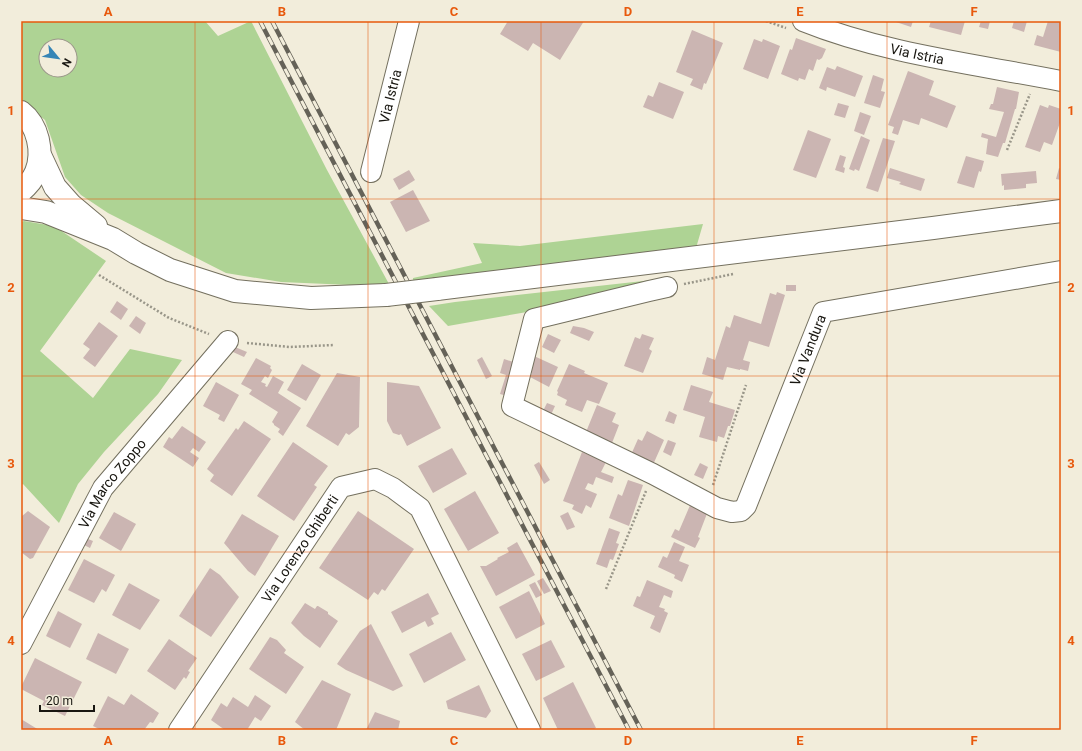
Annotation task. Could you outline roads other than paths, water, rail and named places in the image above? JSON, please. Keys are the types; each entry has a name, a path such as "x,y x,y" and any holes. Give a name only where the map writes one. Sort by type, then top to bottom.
{"main road":[{"path":"21,112 33,126 38,140 40,154 55,187 71,205 112,239"},
{"path":"21,191 27,186 36,172 40,154"},
{"path":"21,208 46,212 112,239 170,270 235,291 311,298 386,295 1061,211"}],"street":[{"name":"Via Istria","path":"371,172 409,21"},
{"name":"Via Istria","path":"803,21 875,45 940,59 1061,81"},
{"name":"Via Vandura","path":"667,287 534,319 512,406 654,474 717,508 732,512 741,511 746,506 824,312 1061,271"},
{"name":"Via Marco Zoppo","path":"21,644 103,488 228,341"},
{"name":"Via Lorenzo Ghiberti","path":"179,730 341,487 375,480 393,488 420,508 530,730"}],"railway":[{"path":"260,21 629,730"},
{"path":"272,21 641,730"}]}
